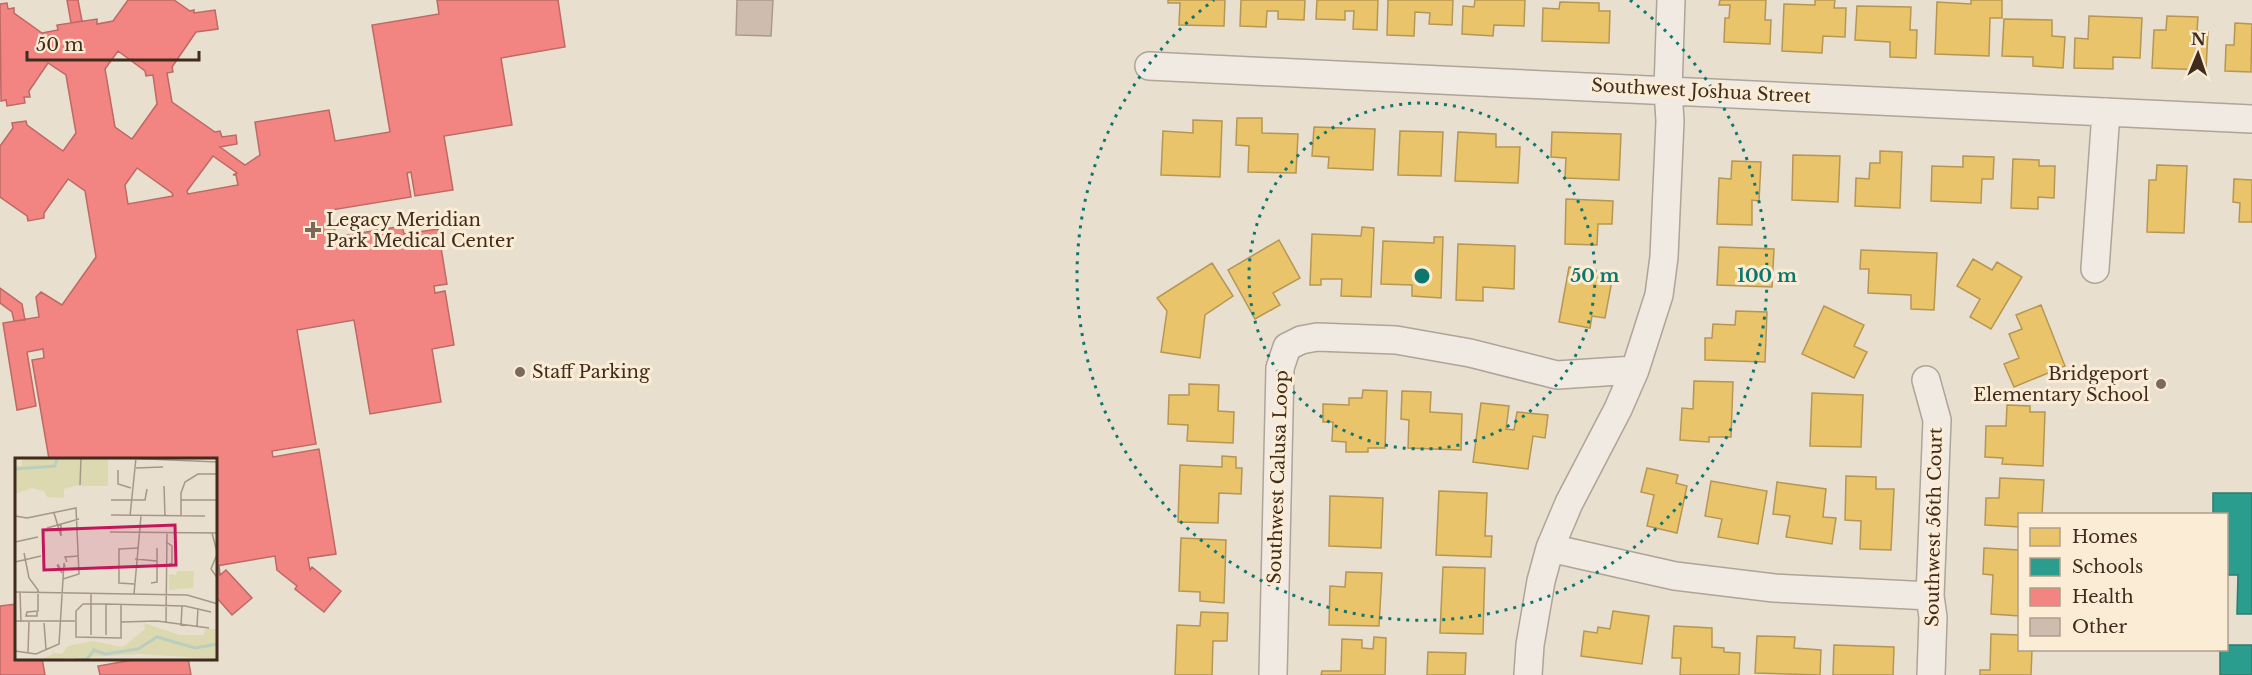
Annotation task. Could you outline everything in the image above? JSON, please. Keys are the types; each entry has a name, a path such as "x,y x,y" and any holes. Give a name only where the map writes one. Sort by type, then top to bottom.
{"street":[{"path":"1528,675 1530,645 1541,581 1550,548 1569,503 1618,409 1635,370 1659,295 1664,256 1670,121 1668,90 1671,0"},
{"name":"Southwest Joshua Street","path":"1149,66 2252,119"},
{"path":"2095,269 2106,112"},
{"name":"Southwest Calusa Loop","path":"1273,675 1280,368 1287,347 1301,339 1317,337 1396,340 1470,353 1557,375 1635,370"},
{"name":"Southwest 56th Court","path":"1926,380 1937,420 1930,596 1933,617 1931,675"},
{"path":"1550,548 1675,576 1774,588 1930,596"}],"building: Homes":[{"path":"1168,0 1225,0 1224,26 1179,25 1180,3 1168,3"},
{"path":"1241,0 1305,0 1304,20 1278,19 1278,11 1267,11 1266,27 1240,26"},
{"path":"1317,0 1378,0 1377,30 1353,29 1354,11 1345,11 1345,20 1316,19"},
{"path":"1388,0 1453,0 1452,25 1429,24 1430,13 1415,12 1414,36 1387,35"},
{"path":"1475,0 1525,0 1524,26 1494,25 1493,36 1462,34 1463,6 1474,7"},
{"path":"1720,0 1766,0 1765,20 1771,20 1770,44 1724,42 1725,18 1729,18 1730,5 1719,5"},
{"path":"1815,0 1835,0 1834,8 1846,8 1845,37 1823,36 1822,53 1782,51 1784,4 1815,5"},
{"path":"1971,0 2002,0 2002,18 1990,18 1989,56 1935,54 1937,2 1971,4"},
{"path":"1560,2 1599,3 1599,11 1610,11 1609,43 1542,41 1543,8 1559,9"},
{"path":"1857,6 1911,7 1910,30 1917,30 1916,58 1890,57 1890,42 1855,40"},
{"path":"2089,16 2142,18 2140,58 2113,57 2113,69 2074,68 2075,38 2088,39"},
{"path":"2167,16 2198,17 2197,31 2208,32 2206,70 2152,68 2154,30 2166,30"},
{"path":"2004,19 2052,20 2052,36 2065,37 2063,68 2033,66 2033,57 2002,56"},
{"path":"2235,23 2252,24 2251,72 2225,71 2226,45 2234,45"},
{"path":"1237,118 1262,118 1262,133 1298,134 1296,173 1248,172 1249,146 1236,145"},
{"path":"1193,120 1222,121 1220,177 1161,175 1163,131 1193,133"},
{"path":"1314,127 1375,129 1373,170 1328,168 1329,157 1312,156"},
{"path":"1400,131 1443,132 1441,176 1398,175"},
{"path":"1458,132 1496,134 1496,147 1520,147 1518,183 1455,181"},
{"path":"1552,132 1621,134 1619,180 1565,178 1566,158 1551,157"},
{"path":"1880,151 1902,152 1900,208 1855,206 1856,178 1869,179 1870,163 1880,163"},
{"path":"1793,155 1840,156 1838,202 1792,200"},
{"path":"1963,156 1994,157 1993,179 1982,179 1981,203 1931,201 1932,166 1963,167"},
{"path":"2013,159 2039,160 2039,166 2055,166 2054,198 2038,197 2038,209 2011,208"},
{"path":"1732,161 1761,162 1759,201 1752,200 1752,225 1717,224 1719,178 1731,179"},
{"path":"2157,165 2187,166 2184,233 2147,232 2149,180 2156,180"},
{"path":"2234,179 2252,180 2252,222 2239,222 2240,203 2233,202"},
{"path":"1566,199 1613,201 1612,224 1598,224 1597,245 1565,244"},
{"path":"1362,227 1374,228 1371,297 1341,296 1342,279 1321,279 1321,285 1310,285 1312,234 1361,236"},
{"path":"1434,237 1443,237 1441,298 1412,296 1412,285 1381,284 1383,241 1434,243"},
{"path":"1279,240 1300,278 1273,293 1280,305 1255,319 1228,270"},
{"path":"1458,244 1515,246 1514,289 1483,287 1483,301 1456,300"},
{"path":"1719,247 1774,249 1772,287 1717,285"},
{"path":"1861,250 1937,253 1934,310 1911,309 1911,295 1868,293 1869,269 1860,269"},
{"path":"1973,259 1992,270 1997,262 2022,277 1991,329 1970,317 1980,299 1957,286"},
{"path":"1212,263 1233,296 1205,315 1200,358 1161,352 1167,311 1157,298"},
{"path":"1569,267 1613,275 1605,318 1592,316 1590,328 1559,322"},
{"path":"2041,305 2065,366 2014,387 2004,364 2019,358 2009,334 2022,329 2016,315"},
{"path":"1824,306 1864,325 1854,346 1867,352 1854,378 1802,354"},
{"path":"1736,311 1767,312 1765,362 1705,360 1705,338 1712,338 1713,324 1735,325"},
{"path":"1694,381 1733,382 1731,437 1709,437 1709,442 1680,440 1682,408 1693,409"},
{"path":"1189,384 1219,385 1218,411 1234,412 1233,443 1187,441 1188,425 1168,424 1169,395 1189,395"},
{"path":"1363,390 1387,391 1385,448 1368,448 1368,452 1346,452 1346,442 1332,441 1333,422 1323,422 1323,404 1349,405 1349,398 1362,398"},
{"path":"1402,391 1431,392 1430,412 1462,414 1461,450 1408,448 1409,420 1401,419"},
{"path":"1812,393 1863,395 1861,447 1810,446"},
{"path":"1481,403 1509,406 1506,429 1514,430 1517,412 1548,415 1545,438 1533,436 1528,469 1473,462"},
{"path":"2007,405 2030,406 2030,412 2045,412 2043,466 2002,464 2003,458 1985,457 1986,426 2006,426"},
{"path":"1222,456 1236,457 1236,468 1242,468 1241,494 1219,493 1218,523 1178,522 1180,465 1222,467"},
{"path":"1647,468 1678,475 1676,483 1687,486 1677,533 1647,526 1654,495 1641,492"},
{"path":"1846,476 1876,477 1876,489 1894,489 1891,550 1860,549 1861,521 1845,520"},
{"path":"2000,478 2044,480 2042,513 2018,513 2018,527 1985,525 1986,498 1999,498"},
{"path":"1711,481 1767,491 1758,544 1718,537 1722,519 1705,516"},
{"path":"1777,482 1826,489 1823,517 1836,518 1832,544 1786,537 1790,516 1773,514"},
{"path":"1439,491 1487,493 1485,536 1492,536 1491,557 1436,555"},
{"path":"1330,496 1383,498 1381,548 1329,546"},
{"path":"1181,538 1226,540 1224,603 1200,601 1200,592 1179,591"},
{"path":"1984,548 2018,550 2018,616 1991,614 1993,575 1983,574"},
{"path":"1443,567 1485,568 1483,634 1440,633"},
{"path":"1346,572 1382,573 1379,626 1329,625 1330,586 1345,587"},
{"path":"1613,611 1649,616 1642,664 1581,656 1584,631 1597,633 1598,627 1610,629"},
{"path":"1201,612 1228,613 1227,641 1213,641 1212,675 1175,675 1177,625 1200,626"},
{"path":"1674,626 1712,628 1712,647 1724,648 1724,652 1740,653 1739,675 1680,675 1681,658 1672,658"},
{"path":"1991,634 2018,635 2018,651 2032,651 2031,675 1980,675 1980,670 1990,670"},
{"path":"1757,636 1795,637 1794,648 1821,650 1820,675 1755,673"},
{"path":"1374,637 1386,638 1385,675 1321,675 1322,671 1341,671 1342,639 1362,640 1362,648 1373,649"},
{"path":"1834,645 1894,647 1893,675 1833,675"},
{"path":"1428,652 1466,653 1465,675 1427,675"}],"building: Schools":[{"path":"2213,493 2252,493 2252,614 2237,614 2238,575 2228,575 2228,513 2213,513"},
{"path":"2228,645 2252,645 2252,675 2220,675 2220,651 2228,651"}],"building: Health":[{"path":"67,0 78,0 82,21 71,23"},
{"path":"128,0 174,0 190,11 194,10 194,13 215,10 218,29 196,32 172,67 173,72 167,73 172,102 215,132 220,131 222,137 236,135 237,144 220,147 245,165 260,155 255,122 329,110 335,141 390,132 372,25 439,14 437,0 558,0 565,47 501,58 512,125 444,136 453,190 415,196 411,172 407,173 411,197 331,210 336,237 402,226 404,234 438,229 447,284 434,286 435,293 445,291 454,345 432,349 441,402 370,414 354,320 297,330 316,444 272,451 273,457 319,449 336,554 308,558 310,570 312,567 341,591 324,612 295,589 297,586 277,570 275,556 218,566 218,458 49,458 32,360 44,358 43,349 27,352 36,406 17,410 3,323 39,317 36,297 41,292 62,305 96,257 85,191 68,179 44,213 44,218 28,221 27,216 0,197 0,146 13,128 12,123 26,121 27,125 63,151 76,133 66,75 48,63 29,91 30,97 24,97 25,103 7,106 6,100 1,101 0,4 7,3 8,9 14,8 14,13 42,33 58,30 57,25 97,19 97,24 113,21","holes":["118,51 145,71 146,76 153,75 157,104 132,139 115,127 105,69","213,156 237,173 233,175 236,175 238,185 188,194 187,191","137,168 172,193 173,196 128,204 125,185"]},
{"path":"0,288 22,304 25,320 14,321 12,312 0,303"},
{"path":"218,566 220,575 226,570 252,598 232,615 218,599"},
{"path":"15,604 15,660 42,660 45,675 0,675 0,606"},
{"path":"132,660 188,660 191,675 100,675 98,666"}],"building: Other":[{"path":"737,0 773,0 771,36 736,35"}],"place":[{"name":"Legacy Meridian Park Medical Center","path":"313,230"},
{"name":"Staff Parking","path":"520,372"},
{"name":"Bridgeport Elementary School","path":"2161,384"}]}
